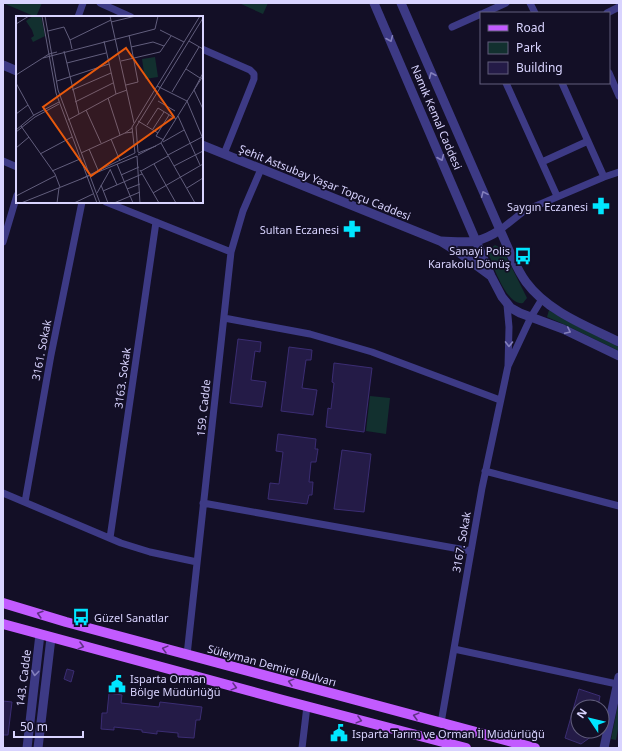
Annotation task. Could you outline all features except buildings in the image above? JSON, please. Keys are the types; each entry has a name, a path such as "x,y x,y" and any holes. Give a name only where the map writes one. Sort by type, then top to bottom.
{"main road":[{"name":"Süleyman Demirel Bulvarı","path":"3,603 66,622 535,748"},
{"path":"3,624 466,748"}],"street":[{"path":"78,16 83,3"},
{"path":"100,3 129,16"},
{"name":"Namık Kemal Caddesi","path":"374,3 477,242"},
{"name":"Namık Kemal Caddesi","path":"401,3 500,230"},
{"path":"486,12 506,3"},
{"path":"609,12 619,8"},
{"path":"452,28 480,15"},
{"path":"203,49 250,70 254,74 254,79 224,154"},
{"path":"3,65 16,71"},
{"path":"610,75 619,96"},
{"path":"506,84 557,196"},
{"path":"562,84 604,177"},
{"path":"542,162 588,141"},
{"name":"Şehit Astsubay Yaşar Topçu Caddesi","path":"203,145 440,241 491,276"},
{"path":"3,161 16,167"},
{"name":"159. Cadde","path":"187,654 231,252 243,211 261,169"},
{"path":"619,172 557,196 524,211 500,230 525,281 542,299 564,315 619,342"},
{"path":"3,242 16,198"},
{"name":"3161. Sokak","path":"25,502 50,355 82,203"},
{"path":"108,203 231,252"},
{"name":"3163. Sokak","path":"110,538 156,222"},
{"name":"Şehit Astsubay Yaşar Topçu Caddesi","path":"440,241 477,242 500,230"},
{"name":"Şehit Astsubay Yaşar Topçu Caddesi","path":"477,242 491,276 507,305"},
{"name":"3167. Sokak","path":"508,366 531,317 542,299"},
{"path":"507,305 516,311 558,327 619,356"},
{"name":"3167. Sokak","path":"441,723 485,471 508,366 509,335 507,305"},
{"path":"224,318 310,334 389,357 500,400"},
{"path":"485,471 619,506"},
{"path":"3,493 110,538 150,552 197,562"},
{"path":"204,503 471,551"},
{"name":"143. Cadde","path":"27,748 40,634"},
{"path":"38,748 51,638"},
{"path":"454,649 618,680 604,748"},
{"path":"302,748 308,706"}],"green space":[{"path":"3,3 42,3 36,16"},
{"path":"239,3 268,3 263,14"},
{"path":"495,245 503,250 527,298 523,303 512,299 498,277 489,255 490,249"},
{"path":"549,310 565,320 619,347 619,351 547,317"},
{"path":"370,396 390,398 386,434 366,431"},
{"path":"619,700 619,724 616,740 611,739"}],"place":[{"name":"Saygın Eczanesi","path":"601,206"},
{"name":"Sultan Eczanesi","path":"352,229"},
{"name":"Sanayi Polis Karakolu Dönüş","path":"523,256"},
{"name":"Güzel Sanatlar","path":"81,617"},
{"name":"Isparta Orman Bölge Müdürlüğü","path":"117,684"},
{"name":"Isparta Tarım ve Orman İl Müdürlüğü","path":"339,733"}]}
